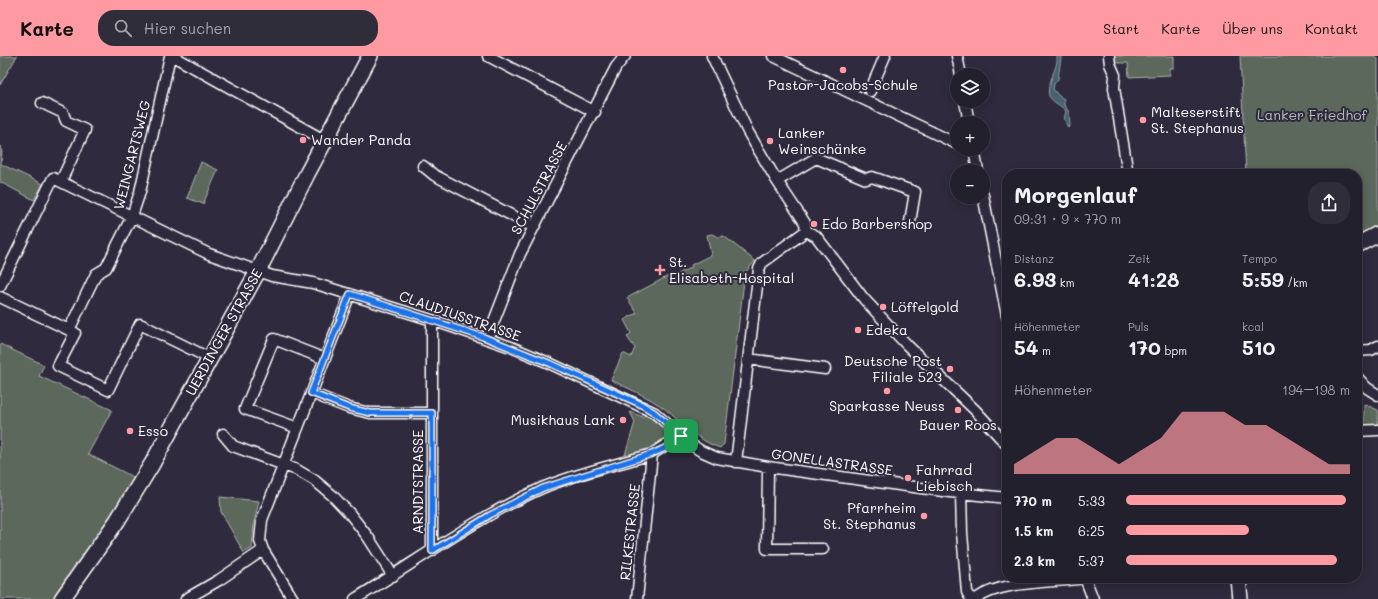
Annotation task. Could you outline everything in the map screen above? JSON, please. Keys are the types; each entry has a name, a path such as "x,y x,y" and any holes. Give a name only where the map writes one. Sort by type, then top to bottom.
{"street":[{"path":"171,56 324,140"},
{"name":"WEINGARTSWEG","path":"171,56 140,192 132,216 106,268 96,274 69,330 75,333 58,366 108,390 140,324 209,358"},
{"name":"UERDINGER STRASSE","path":"62,599 117,522 152,464 209,358 258,272 324,140 370,56"},
{"path":"488,56 595,112"},
{"name":"SCHULSTRASSE","path":"486,338 507,284 534,227 595,112 616,67 626,56"},
{"path":"712,56 748,132 777,181 805,223 806,230"},
{"path":"773,56 950,141"},
{"path":"870,91 885,56"},
{"path":"957,56 960,68"},
{"path":"1109,56 1110,64 1115,75 1114,88 1127,169"},
{"path":"0,286 53,178 61,181 85,130 66,121 63,113 42,103"},
{"path":"777,181 816,158 866,179 872,177 915,192 910,222"},
{"path":"423,166 434,174 534,227"},
{"name":"CLAUDIUSSTRASSE","path":"61,181 209,254 258,272 350,294 486,338 549,363 638,404 666,421"},
{"path":"985,204 1002,276"},
{"path":"736,462 759,268 762,262 806,230"},
{"path":"806,230 816,236 864,300 907,345 975,410 1002,440"},
{"path":"1362,242 1378,234"},
{"path":"293,599 263,550 260,541 262,520 350,294"},
{"path":"0,297 69,330"},
{"name":"ARNDTSTRASSE","path":"432,320 432,551"},
{"path":"298,428 246,409 274,339 325,359"},
{"path":"1362,351 1371,350 1378,346"},
{"path":"748,359 825,369"},
{"path":"1362,382 1367,388 1378,395"},
{"name":"ARNDTSTRASSE","path":"311,393 349,408 370,413 432,413"},
{"name":"GONELLASTRASSE","path":"666,421 681,436 701,451 717,458 768,467 1002,497"},
{"path":"1362,431 1378,430"},
{"path":"223,434 233,446 284,464 314,480 350,514 393,576"},
{"path":"355,599 490,515 543,488 652,454 665,448 681,436"},
{"name":"RILKESTRASSE","path":"637,599 652,454"},
{"path":"768,467 767,549 823,549"},
{"path":"962,493 962,534 970,599"},
{"path":"186,599 219,580 263,550"},
{"path":"976,599 988,592 1032,583"},
{"path":"1087,583 1093,599"},
{"path":"1238,583 1240,599"}],"green space":[{"path":"0,56 17,56 0,85"},
{"path":"1112,56 1174,56 1174,68 1170,68 1170,75 1129,77 1128,63 1113,63"},
{"name":"Lanker Friedhof","path":"1240,56 1376,56 1378,59 1378,226 1362,233 1362,169 1246,169"},
{"path":"0,145 2,150 1,164 43,184 34,200 0,182"},
{"path":"201,162 218,170 203,204 187,198"},
{"path":"712,234 718,237 724,236 755,261 745,273 724,444 720,448 698,437 659,405 611,380 623,353 631,357 635,348 627,337 631,333 624,320 637,313 627,298 672,274 674,276 692,267 691,265 711,255 707,235"},
{"path":"0,344 44,365 39,376 112,410 88,454 137,479 54,599 0,599"},
{"path":"1364,404 1378,410 1378,426 1364,427"},
{"path":"630,412 643,417 645,414 670,433 670,438 653,450 624,458 635,422"},
{"path":"220,497 259,501 254,523 252,548 244,553 221,512"}],"water":[{"path":"1057,56 1061,56 1061,58 1058,79 1054,84 1053,89 1064,99 1064,105 1069,112 1070,127 1068,128 1064,119 1066,111 1050,98 1048,92 1056,65"}],"place":[{"name":"Pastor-Jacobs-Schule","path":"843,70"},
{"name":"Malteserstift St. Stephanus","path":"1143,120"},
{"name":"Wander Panda","path":"303,140"},
{"name":"Lanker Weinschänke","path":"770,141"},
{"name":"Edo Barbershop","path":"814,224"},
{"name":"St. Elisabeth-Hospital","path":"660,270"},
{"name":"Löffelgold","path":"883,307"},
{"name":"Edeka","path":"858,330"},
{"name":"Deutsche Post Filiale 523","path":"950,369"},
{"name":"Sparkasse Neuss","path":"887,391"},
{"name":"Bauer Roos","path":"958,410"},
{"name":"Musikhaus Lank","path":"623,420"},
{"name":"Esso","path":"130,431"},
{"name":"Fahrrad Liebisch","path":"908,478"},
{"name":"Pfarrheim St. Stephanus","path":"924,516"}],"route":[{"path":"350,294 486,338 549,363 640,404 666,421 681,436 665,448 652,454 543,488 490,515 432,551 432,413 370,413 349,408 311,393 350,294"}]}
